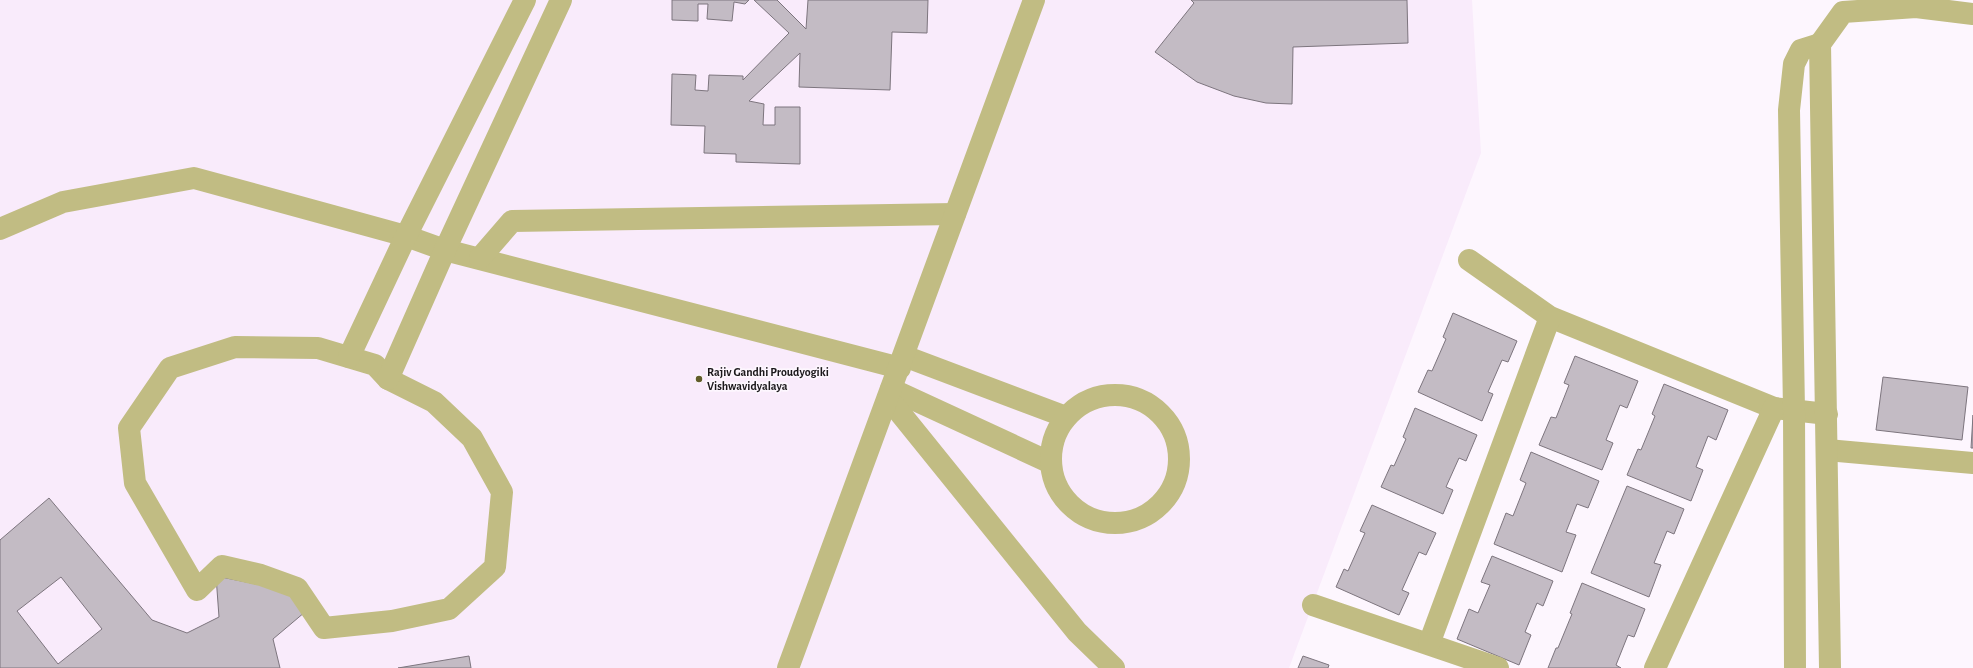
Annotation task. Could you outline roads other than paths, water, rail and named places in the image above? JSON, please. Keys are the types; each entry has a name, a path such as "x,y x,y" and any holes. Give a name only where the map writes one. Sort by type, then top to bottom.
{"street":[{"path":"349,358 406,236 526,0"},
{"path":"388,379 445,250 562,0"},
{"path":"788,668 902,362 1034,0"},
{"path":"1795,668 1784,409 1789,118 1790,87 1794,64 1801,50 1820,44 1843,12 1916,7 1973,14"},
{"path":"1820,44 1830,668"},
{"path":"0,229 63,202 194,178 406,236 445,250 902,362 1066,417"},
{"path":"480,258 512,221 955,214"},
{"path":"1469,260 1550,317 1784,409 1827,414"},
{"path":"1429,644 1550,317"},
{"path":"235,347 318,348 376,365 388,379 434,402 472,438 502,492 494,567 449,609 392,622 324,628 297,588 261,575 222,566 197,590 134,483 129,428 170,368 235,347"},
{"path":"889,394 1051,463"},
{"path":"889,394 1076,632 1114,668"},
{"path":"1110,395 1127,396 1143,401 1157,410 1168,423 1176,438 1179,454 1178,470 1173,486 1164,500 1152,511 1137,519 1120,522 1104,522 1088,516 1074,507 1062,495 1055,480 1051,463 1052,447 1066,417 1079,406 1094,398 1110,395"},
{"path":"1655,668 1784,409"},
{"path":"1827,450 1973,463"},
{"path":"1313,605 1498,668"}],"place":[{"name":"Rajiv Gandhi Proudyogiki Vishwavidyalaya","path":"699,379"}]}
